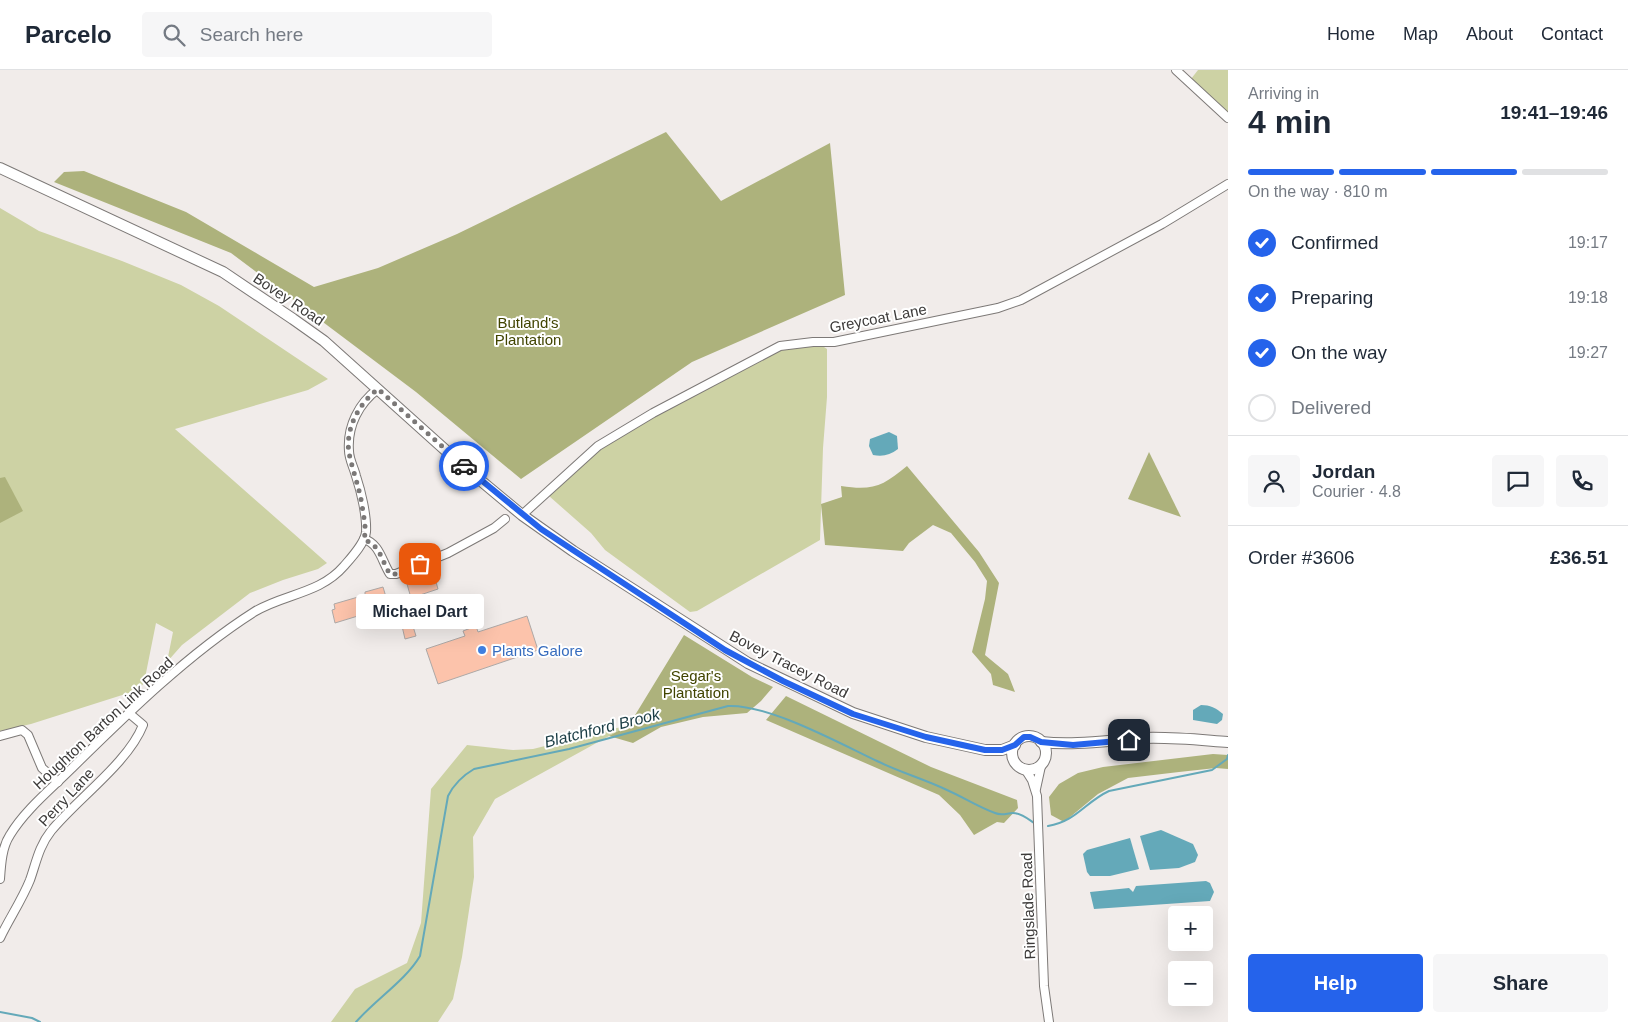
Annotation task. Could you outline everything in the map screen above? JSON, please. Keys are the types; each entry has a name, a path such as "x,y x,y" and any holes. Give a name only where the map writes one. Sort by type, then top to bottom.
{"main road":[{"name":"Bovey Road","path":"0,168 223,272 324,341 522,515"},
{"name":"Bovey Tracey Road","path":"522,515 568,548 688,624 725,650 783,681 853,714 926,737 985,750 1002,750 1015,745"},
{"path":"1043,762 1046,750 1041,742 1035,738 1024,737 1015,745 1013,754 1015,762 1025,769 1036,769 1043,762 1073,745"},
{"path":"1041,742 1073,745 1144,738 1186,738 1228,742"},
{"name":"Bovey Tracey Road","path":"985,750 989,754 1015,762"}],"street":[{"path":"1176,70 1228,118"},
{"name":"Greycoat Lane","path":"522,515 598,446 653,413 780,346 813,342 834,342 968,315 1009,304 1037,292 1162,224 1228,184"},
{"path":"378,389 368,397 352,423 349,451 362,498 366,532 364,540 371,542 376,547 390,574 396,574 448,553 494,528 505,519"},
{"name":"Houghton Barton Link Road","path":"0,879 4,849 8,837 22,819 58,782 165,681 238,623 274,602 313,589 333,577 364,540"},
{"name":"Perry Lane","path":"0,938 30,880 35,859 50,832 82,797 130,750 139,736 144,725 130,714"},
{"path":"0,736 22,730 28,735 42,768 58,782"},
{"name":"Ringslade Road","path":"1043,762 1036,789 1040,835 1044,986 1048,1022"},
{"name":"Ringslade Road","path":"1025,769 1036,789"}],"green space":[{"path":"1198,70 1228,70 1228,113 1191,79"},
{"name":"Butland's Plantation","path":"666,132 721,201 830,143 845,295 692,362 521,479 416,392 231,253 54,182 64,172 84,171 186,212 314,287 378,268 457,234"},
{"path":"0,208 39,231 181,285 219,306 328,379 308,390 175,429 327,563 318,569 250,593 182,645 167,662 173,632 156,623 144,683 138,690 31,724 0,731"},
{"path":"821,345 827,349 827,397 823,448 820,540 697,611 690,612 605,550 591,533 549,496 572,476 575,469 625,432 781,350"},
{"path":"1149,452 1181,517 1128,499"},
{"path":"907,466 979,552 999,583 985,655 1008,674 1015,692 993,685 991,674 972,652 985,599 987,581 975,562 951,533 933,525 909,543 903,551 825,545 821,504 842,497 841,486 861,488 877,485 891,478"},
{"path":"5,477 23,511 0,523 0,478"},
{"name":"Segar's Plantation","path":"684,635 752,677 773,687 747,713 703,717 661,727 633,743 609,736 629,725"},
{"path":"786,696 931,767 1017,800 1018,808 1004,823 997,822 974,835 960,815 939,795 766,720"},
{"path":"629,725 495,799 473,837 474,877 462,957 453,999 438,1022 331,1022 355,989 407,963 421,923 431,789 467,745 513,750 533,749"},
{"path":"1213,754 1228,755 1228,769 1216,768 1128,778 1098,794 1064,822 1051,815 1049,797 1059,784 1078,773 1103,767"}],"water":[{"path":"889,432 897,436 898,449 886,455 873,455 869,446 870,439"},
{"path":"1201,705 1210,706 1218,710 1223,714 1222,720 1217,724 1193,720 1193,710"},
{"path":"1161,830 1193,844 1198,855 1195,862 1179,868 1150,870 1140,836"},
{"path":"1130,838 1139,869 1110,876 1090,876 1087,872 1083,854 1087,850"},
{"path":"1206,881 1210,883 1214,892 1210,901 1094,909 1090,892 1129,888 1133,892 1136,886"}],"building":[{"path":"434,575 438,589 411,598 407,584"},
{"path":"383,587 389,607 384,608 387,617 364,623 361,615 335,623 332,610 335,609 334,604 365,595 365,592"},
{"name":"Plants Galore","path":"527,616 538,650 438,684 426,649 465,636 463,631 476,626 478,632"},
{"path":"412,623 416,636 405,639 402,626"}],"waterway":[{"name":"Blatchford Brook","path":"356,1022 399,982 420,956 448,796 459,781 474,769 569,749 728,706 744,707 763,711 803,726 885,765 947,790 989,811 1000,814 1019,814 1034,823"},
{"name":"Blatchford Brook","path":"1048,826 1058,824 1074,816 1093,800 1109,791 1212,770 1227,759 1228,755"},
{"name":"Blatchford Brook","path":"0,1012 32,1018 40,1022"}],"way so far":[{"path":"420,564 396,574 390,574 376,547 371,542 364,540 366,532 362,498 349,451 352,423 359,407 378,389 464,466"}],"place":[{"name":"Michael Dart","path":"420,564"},
{"name":"Plants Galore","path":"482,650"}],"route":[{"path":"464,466 541,529 725,650 783,681 853,714 955,745 985,750 1002,750 1015,745 1024,737 1035,738 1041,742 1073,745 1129,740"}]}
